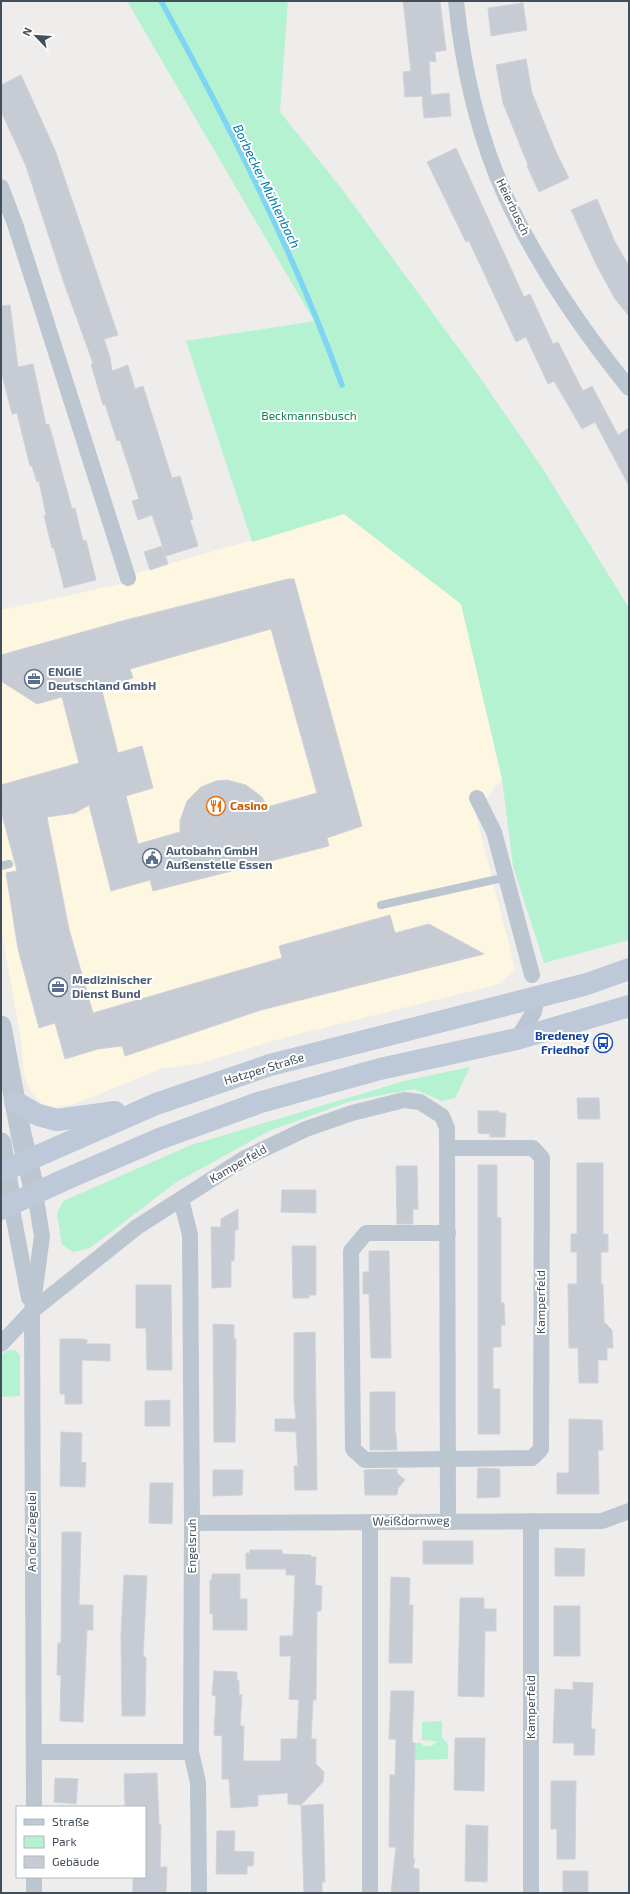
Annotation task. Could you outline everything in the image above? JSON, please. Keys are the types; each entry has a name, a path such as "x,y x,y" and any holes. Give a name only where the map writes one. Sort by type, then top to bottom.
{"main road":[{"name":"Hatzper Straße","path":"4,1171 28,1159 156,1104 273,1064 534,986 587,984 629,969"},
{"path":"6,1207 159,1139 261,1102 380,1069 517,1039 629,1006"},
{"path":"14,1102 38,1116 57,1120 90,1117 156,1104"}],"street":[{"name":"Heierbusch","path":"456,1 466,69 477,116 506,196 520,224 567,305 600,353 629,388"},
{"path":"1,187 15,224 128,578"},
{"path":"478,798 494,832 507,877 534,986 534,1012 517,1039"},
{"path":"1,1026 14,1102 35,1193"},
{"name":"Kamperfeld","path":"1,1344 32,1311 137,1227 245,1158 306,1129 352,1113 404,1100 420,1102 442,1116 447,1128 448,1520"},
{"name":"An der Ziegelei","path":"1,1143 6,1207 32,1311"},
{"name":"Kamperfeld","path":"448,1148 533,1148 542,1158 541,1449 532,1458 365,1460 353,1449 351,1251 366,1233 448,1233"},
{"name":"An der Ziegelei","path":"34,1806 32,1311 42,1236 35,1193"},
{"name":"Engelsruh","path":"181,1199 190,1235 192,1523 191,1752 198,1782 199,1893"},
{"name":"Weißdornweg","path":"192,1523 448,1520 602,1521 629,1511"},
{"name":"Kamperfeld","path":"531,1521 531,1893"},
{"path":"370,1522 370,1893"},
{"path":"34,1752 191,1752"},
{"path":"34,1878 34,1893"}],"lane":[{"path":"381,905 507,877"}],"shaded area":[{"path":"344,514 461,604 502,779 475,811 515,969 499,984 290,1036 197,1064 160,1069 75,1104 54,1107 42,1104 32,1093 26,1082 23,1070 22,1045 1,928 1,610 135,581 133,574"}],"green space":[{"name":"Beckmannsbusch","path":"127,1 288,1 280,112 342,189 476,372 543,469 629,608 629,940 544,963 513,866 502,779 461,604 344,514 252,542 186,341 314,321"},
{"path":"470,1067 455,1098 442,1101 414,1089 351,1101 269,1131 175,1183 90,1248 74,1252 62,1245 57,1214 63,1201 191,1145 404,1081"},
{"path":"15,1350 20,1355 20,1396 1,1397 1,1355 6,1351"},
{"path":"442,1721 442,1738 448,1744 448,1759 415,1760 415,1743 421,1743 424,1746 431,1746 436,1743 436,1741 422,1740 422,1722"}],"building":[{"path":"403,1 440,1 446,50 435,52 436,62 429,61 431,95 449,93 451,116 424,118 422,96 405,97 403,72 411,71"},
{"path":"523,3 527,30 491,36 488,8"},
{"path":"526,59 532,93 556,152 569,178 539,192 527,166 528,165 503,103 496,65"},
{"path":"21,75 55,150 118,335 104,339 110,357 112,371 128,365 135,389 143,386 172,478 180,476 193,519 190,520 198,546 166,556 152,515 138,520 132,501 139,499 120,440 117,441 105,404 103,405 91,364 93,363 64,283 26,166 1,111 1,85"},
{"path":"456,148 524,297 530,294 553,344 558,342 583,391 592,386 618,435 629,428 629,486 595,422 582,429 554,381 548,384 526,337 516,342 469,241 466,242 427,162"},
{"path":"597,199 615,242 629,266 629,316 615,299 596,264 571,210"},
{"path":"10,305 18,367 33,364 46,425 49,424 72,509 75,508 83,541 86,540 96,580 64,588 44,516 46,515 39,481 37,482 32,466 30,466 17,413 12,414 1,371 1,306"},
{"path":"162,546 168,564 150,570 144,552"},
{"path":"288,579 294,579 362,826 327,838 329,846 153,891 150,880 111,891 89,805 75,813 47,817 69,929 93,1013 282,958 279,946 390,915 395,933 429,924 484,954 261,1010 125,1056 122,1046 98,1049 65,1059 55,1023 39,1028 18,949 6,873 17,871 1,811 1,785 79,763 62,697 37,704 1,681 1,655 122,621","holes":["271,629 317,793 267,807 262,797 246,785 227,780 216,781 201,787 187,801 180,821 180,832 138,844 126,796 153,788 142,746 118,753 101,687 133,678 130,669"]},
{"path":"577,1098 599,1098 600,1119 578,1119"},
{"path":"478,1111 499,1111 499,1113 506,1113 505,1137 490,1137 490,1134 478,1133"},
{"path":"577,1163 603,1163 603,1234 608,1234 608,1252 601,1252 601,1284 603,1284 604,1322 612,1330 613,1348 607,1348 607,1360 598,1360 598,1383 579,1383 578,1348 569,1348 568,1284 577,1284 577,1252 571,1252 571,1234 577,1234"},
{"path":"478,1165 497,1165 497,1217 501,1218 501,1303 504,1303 505,1325 501,1325 501,1347 493,1347 493,1389 500,1389 500,1434 478,1434"},
{"path":"396,1166 417,1166 418,1209 413,1209 413,1224 397,1224"},
{"path":"282,1190 316,1190 316,1213 281,1212"},
{"path":"238,1209 238,1230 235,1230 234,1261 231,1261 231,1287 212,1288 211,1227 221,1227 221,1219"},
{"path":"292,1246 316,1246 316,1295 309,1295 309,1298 293,1298"},
{"path":"369,1251 389,1251 391,1358 371,1358 369,1294 363,1294 363,1272 369,1272"},
{"path":"136,1285 171,1285 172,1370 147,1370 146,1328 136,1328"},
{"path":"213,1324 234,1325 234,1339 236,1339 235,1442 214,1442"},
{"path":"315,1332 317,1490 295,1490 294,1466 298,1466 296,1432 275,1431 275,1419 296,1419 294,1401 294,1333"},
{"path":"60,1339 82,1339 87,1340 87,1344 110,1344 110,1361 82,1360 82,1404 65,1404 65,1394 60,1394"},
{"path":"370,1392 395,1392 395,1433 397,1450 370,1450"},
{"path":"170,1400 170,1426 145,1426 145,1401"},
{"path":"569,1419 602,1420 603,1450 598,1450 599,1494 557,1494 557,1473 569,1473"},
{"path":"61,1432 82,1433 81,1462 86,1463 85,1487 60,1486"},
{"path":"478,1468 500,1469 500,1497 477,1498"},
{"path":"397,1469 397,1473 405,1480 398,1488 397,1495 365,1495 364,1470"},
{"path":"213,1470 243,1470 242,1495 213,1496"},
{"path":"150,1483 173,1483 172,1524 149,1523"},
{"path":"62,1532 81,1532 79,1605 93,1605 93,1630 87,1630 83,1722 60,1721 61,1675 57,1675 58,1643 61,1643"},
{"path":"423,1541 473,1541 473,1564 423,1564"},
{"path":"555,1548 585,1549 584,1576 555,1576"},
{"path":"250,1550 282,1550 282,1554 311,1555 311,1557 316,1557 315,1585 322,1586 321,1611 317,1611 316,1700 313,1700 311,1739 316,1739 316,1764 324,1772 323,1782 301,1805 288,1804 288,1793 258,1795 258,1806 231,1808 229,1779 222,1779 222,1736 214,1735 216,1696 212,1695 214,1671 237,1672 237,1680 239,1681 239,1695 242,1695 240,1726 244,1726 243,1761 281,1761 281,1739 297,1739 299,1700 289,1699 291,1656 280,1656 280,1636 293,1636 295,1575 286,1575 286,1569 246,1569 246,1553 250,1553"},
{"path":"212,1574 240,1574 240,1599 247,1599 247,1630 213,1630 213,1614 210,1614 210,1580 212,1580"},
{"path":"124,1575 147,1576 143,1657 146,1657 145,1716 122,1716 121,1636"},
{"path":"391,1577 410,1578 409,1605 413,1605 412,1663 389,1663"},
{"path":"460,1598 484,1598 484,1609 496,1609 496,1631 485,1631 484,1697 458,1696"},
{"path":"554,1606 580,1606 580,1656 554,1656"},
{"path":"573,1682 593,1683 591,1729 595,1729 594,1755 574,1755 574,1743 553,1743 555,1689 573,1690"},
{"path":"391,1691 414,1691 412,1743 415,1743 413,1859 415,1859 413,1868 419,1869 419,1893 391,1893 396,1847 389,1847 390,1775 395,1775 396,1739 389,1739"},
{"path":"455,1738 485,1738 484,1791 454,1790"},
{"path":"157,1773 159,1825 161,1825 160,1867 167,1867 166,1892 133,1892 133,1878 146,1878 146,1806 125,1806 124,1774"},
{"path":"55,1778 78,1779 76,1804 54,1802"},
{"path":"551,1781 576,1781 575,1859 557,1859 557,1829 551,1829"},
{"path":"323,1804 325,1882 322,1882 322,1893 304,1893 301,1806"},
{"path":"466,1825 488,1826 487,1882 465,1881"},
{"path":"217,1831 235,1831 234,1851 254,1852 253,1866 247,1866 247,1874 216,1874"},
{"path":"563,1871 588,1871 588,1893 563,1893"}],"waterway":[{"name":"Borbecker Mühlenbach","path":"161,1 235,142 282,238 303,286 342,385"}],"place":[{"name":"ENGIE Deutschland GmbH","path":"34,679"},
{"name":"Casino","path":"216,806"},
{"name":"Autobahn GmbH Außenstelle Essen","path":"152,858"},
{"name":"Medizinischer Dienst Bund","path":"58,987"},
{"name":"Bredeney Friedhof","path":"603,1043"}]}
